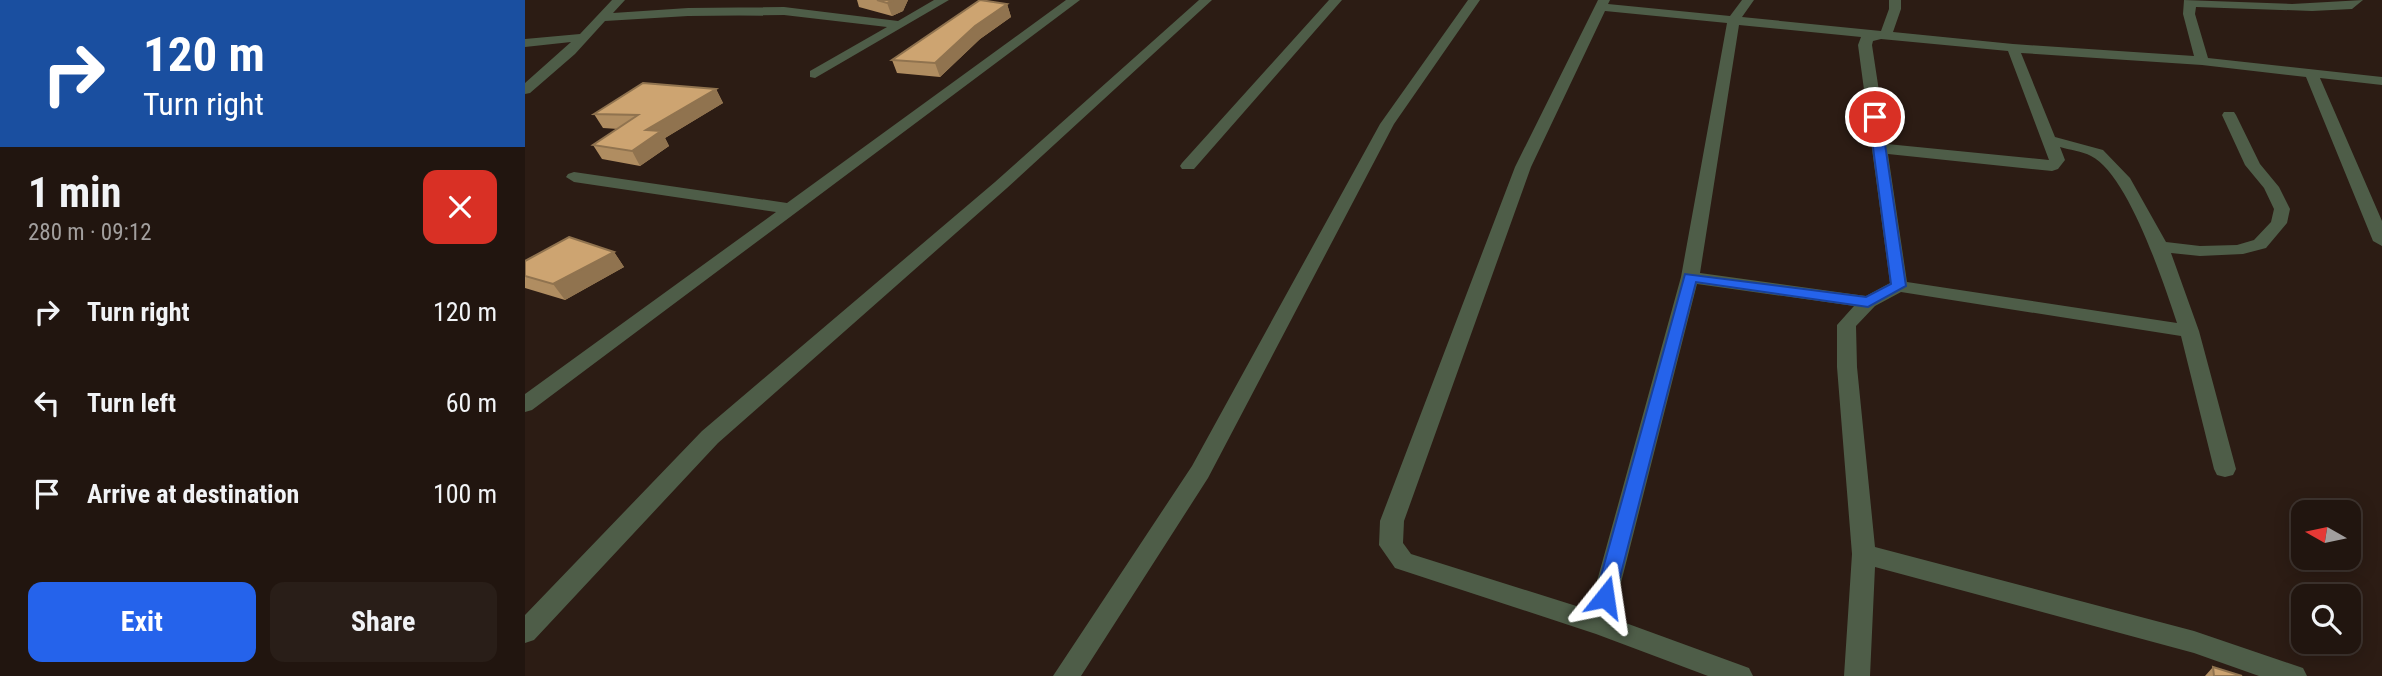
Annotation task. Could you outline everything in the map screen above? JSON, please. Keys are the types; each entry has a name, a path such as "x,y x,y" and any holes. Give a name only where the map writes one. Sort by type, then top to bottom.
{"street":[{"path":"525,90 584,37 619,0"},
{"path":"815,74 943,0"},
{"path":"525,405 1075,0"},
{"path":"525,632 710,436 1001,185 1206,0"},
{"path":"1188,166 1336,0"},
{"path":"1066,676 1200,472 1387,124 1474,0"},
{"path":"1598,624 1690,277 1734,19 1748,0"},
{"path":"1886,34 1895,9 1895,0"},
{"path":"2202,61 2189,14 2190,2 2282,9 2353,5 2357,0"},
{"path":"1740,676 1598,624 1403,561 1391,545 1392,521 1523,167 1602,4 2013,48 2202,61 2382,81"},
{"path":"600,18 688,12 784,11 901,25"},
{"path":"1886,34 1867,38 1865,45 1899,286"},
{"path":"525,43 584,37"},
{"path":"1879,148 2052,166 2057,160 2013,48"},
{"path":"2311,73 2382,241"},
{"path":"2160,247 2200,251 2237,250 2260,244 2280,223 2282,209 2271,187 2253,165 2229,115"},
{"path":"2050,140 2098,153 2122,178 2160,247 2189,331 2225,469"},
{"path":"574,177 792,209"},
{"path":"1690,277 1868,302"},
{"path":"1857,676 1864,554 1847,367 1846,325 1868,302 1899,286 2189,331"},
{"path":"1864,554 2194,642 2294,676"}],"building":[{"path":"980,0 1007,4 975,26 935,63 892,60"},
{"path":"643,83 716,89 646,130 661,131 632,151 593,145 638,115 594,114"},
{"path":"569,237 614,252 553,284 525,276 525,261"},
{"path":"2213,667 2242,676 2214,676"}],"route":[{"path":"1605,597 1690,277 1868,302 1899,286 1875,117"}]}
